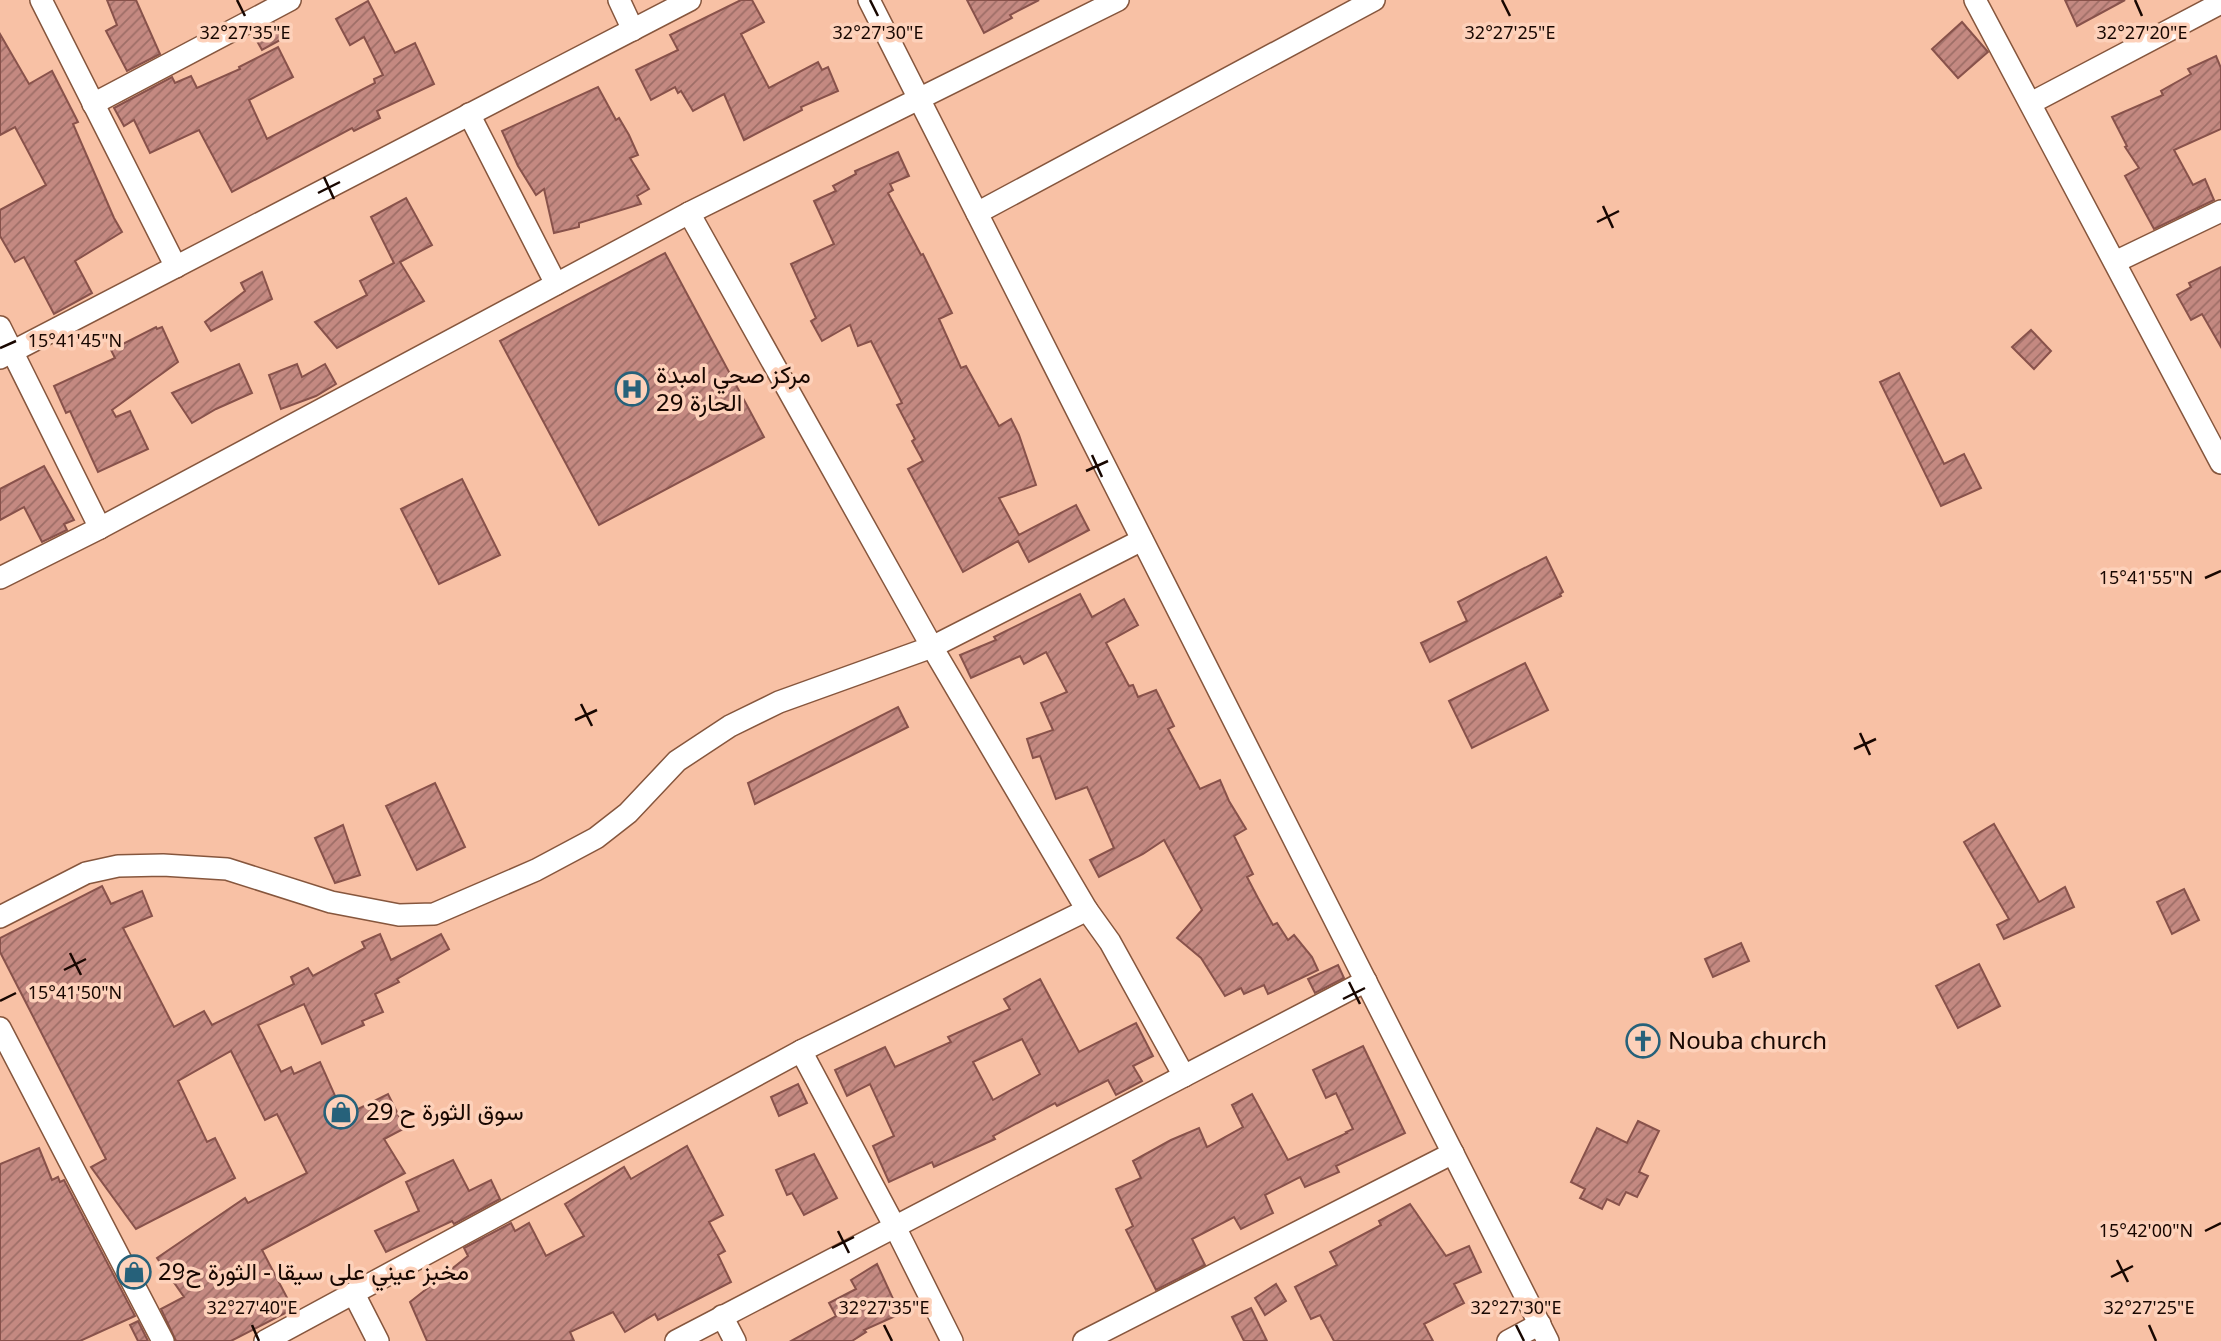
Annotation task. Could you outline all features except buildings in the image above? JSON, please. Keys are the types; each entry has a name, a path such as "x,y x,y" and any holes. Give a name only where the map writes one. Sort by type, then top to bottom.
{"street":[{"path":"41,0 176,267"},
{"path":"93,104 290,0"},
{"path":"619,0 633,30"},
{"path":"6,355 690,0"},
{"path":"869,0 1544,1333 1508,1341"},
{"path":"0,579 689,213 1118,0"},
{"path":"977,213 1374,0"},
{"path":"1975,0 2115,262 2214,435 2221,463"},
{"path":"2031,103 2221,3"},
{"path":"469,114 556,284"},
{"path":"2115,262 2221,211"},
{"path":"689,213 932,647 1087,910 1110,942 1184,1076"},
{"path":"0,327 6,355 100,528"},
{"path":"0,917 86,873 118,866 163,864 227,869 331,902 399,915 434,914 536,870 596,838 628,813 677,761 730,726 779,702 932,647 1142,540"},
{"path":"265,1341 801,1051 1087,910"},
{"path":"676,1341 1366,981"},
{"path":"0,1028 163,1341"},
{"path":"801,1051 952,1341"},
{"path":"1084,1341 1453,1153"},
{"path":"354,1294 378,1341"},
{"path":"722,1316 735,1341"}],"place":[{"name":"مركز صحي امبدة الحارة 29","path":"632,389"},
{"name":"Nouba church","path":"1643,1041"},
{"name":"سوق الثورة ح 29","path":"341,1112"},
{"name":"مخبز عيني على سيقا - الثورة ح29","path":"134,1272"}]}
